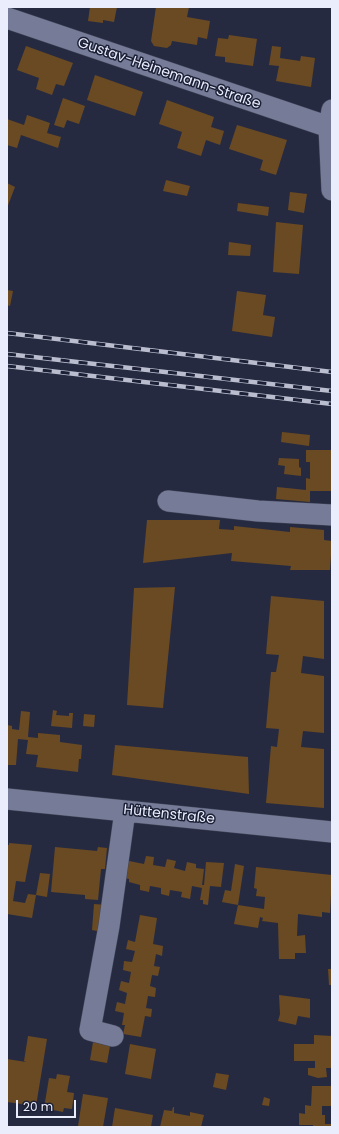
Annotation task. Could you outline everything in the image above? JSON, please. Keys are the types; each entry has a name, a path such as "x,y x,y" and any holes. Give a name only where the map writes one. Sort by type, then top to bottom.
{"street":[{"name":"Gustav-Heinemann-Straße","path":"9,17 331,122"},
{"path":"331,122 332,190"},
{"path":"168,501 258,511 332,515"},
{"name":"Hüttenstraße","path":"7,799 332,832"},
{"path":"113,1036 90,1030 109,926 125,811"}],"building":[{"path":"90,7 117,7 114,22 103,20 103,23 88,21"},
{"path":"156,7 189,7 187,17 210,21 207,39 198,37 197,45 172,41 171,45 167,48 154,46 151,41"},
{"path":"229,35 257,39 253,66 225,62 225,57 215,56 218,38 228,39"},
{"path":"26,46 73,63 64,86 56,84 52,95 36,89 39,78 17,70"},
{"path":"272,46 281,47 280,58 300,61 301,56 315,58 311,87 276,81 279,66 269,65"},
{"path":"95,75 143,92 135,116 87,100"},
{"path":"63,98 85,106 79,124 67,120 64,128 54,125"},
{"path":"167,100 214,117 211,127 224,131 220,145 206,140 201,156 177,148 182,132 159,124"},
{"path":"27,115 50,123 47,133 61,137 58,148 21,135 17,148 7,145 7,119 24,125"},
{"path":"237,125 287,140 276,175 260,170 263,160 229,149"},
{"path":"166,180 190,186 187,196 163,191"},
{"path":"7,183 15,187 7,208"},
{"path":"290,192 307,194 304,213 288,210"},
{"path":"238,203 269,207 268,216 237,211"},
{"path":"276,222 303,225 299,274 273,272"},
{"path":"229,242 251,245 250,256 228,255"},
{"path":"7,290 13,291 10,306 7,305"},
{"path":"237,291 266,295 263,315 275,317 272,337 232,331"},
{"path":"282,432 310,435 309,446 281,442"},
{"path":"306,450 332,450 332,491 310,491 310,502 276,499 277,487 306,490 306,478 310,479 310,462 306,462"},
{"path":"279,458 299,459 301,476 284,474 285,466 278,465"},
{"path":"147,520 220,520 219,529 234,530 234,526 290,532 290,527 324,530 324,540 332,541 330,570 290,570 291,566 231,561 232,553 143,563"},
{"path":"175,587 163,708 127,705 134,588"},
{"path":"271,596 324,601 324,659 303,656 301,673 324,676 324,733 303,731 301,747 324,749 324,808 266,803 271,746 277,747 279,729 266,728 271,672 276,672 279,655 266,654"},
{"path":"53,710 57,711 56,715 69,716 69,713 73,713 72,728 51,726"},
{"path":"21,711 30,712 28,737 38,738 38,733 60,735 60,742 82,745 78,772 36,767 38,755 26,754 28,740 18,739 16,765 7,765 7,725 12,726 12,729 19,730"},
{"path":"84,714 95,715 94,727 83,726"},
{"path":"115,745 248,757 249,794 112,775"},
{"path":"9,843 32,845 25,882 16,881 13,901 25,903 28,894 36,895 32,918 7,914 7,845 9,845"},
{"path":"55,847 97,851 98,847 107,848 105,869 101,869 98,900 85,899 85,895 51,892"},
{"path":"146,856 154,857 153,865 165,867 167,859 176,861 174,868 185,871 187,862 196,864 196,868 204,869 202,885 204,885 206,862 224,863 221,887 210,886 208,905 203,904 203,900 200,900 202,888 192,886 190,899 181,897 182,892 170,890 169,896 161,894 161,888 150,886 149,892 140,890 140,885 129,882 129,879 120,877 124,860 144,864"},
{"path":"235,864 244,866 238,905 222,902 225,890 231,891"},
{"path":"256,867 332,875 330,913 322,912 322,917 298,914 297,936 305,935 306,953 295,953 295,959 279,959 278,923 262,921 263,918 260,917 258,928 234,924 238,905 264,909 265,897 256,896 257,889 254,888"},
{"path":"40,873 50,874 47,897 36,895"},
{"path":"94,904 107,905 102,932 92,930"},
{"path":"140,915 157,918 153,944 163,946 162,956 156,954 154,966 160,967 158,976 152,975 150,986 156,988 155,997 148,996 146,1008 152,1009 151,1017 145,1016 141,1037 123,1034 125,1025 122,1025 124,1013 115,1011 117,1002 125,1004 127,993 119,990 121,981 129,983 131,972 123,970 124,961 132,962 135,951 126,949 128,940 135,942"},
{"path":"328,969 332,969 332,985 329,985"},
{"path":"279,995 310,999 310,1018 298,1016 296,1025 278,1021 280,1014"},
{"path":"314,1035 332,1036 332,1068 326,1068 327,1077 318,1078 308,1075 308,1068 315,1068 315,1061 294,1061 294,1044 314,1044"},
{"path":"28,1036 47,1039 36,1106 7,1102 7,1059 26,1062 24,1061"},
{"path":"93,1042 110,1046 107,1063 90,1060"},
{"path":"130,1044 156,1049 151,1079 125,1074"},
{"path":"216,1073 229,1075 226,1090 213,1087"},
{"path":"57,1074 70,1076 67,1092 74,1093 72,1109 64,1108 63,1112 44,1108 49,1078 56,1079"},
{"path":"312,1086 332,1086 332,1106 322,1106 322,1115 325,1115 325,1124 332,1124 332,1127 299,1125 299,1113 305,1114 305,1105 311,1106"},
{"path":"83,1094 108,1098 103,1127 78,1126"},
{"path":"264,1097 270,1099 269,1106 262,1105"},
{"path":"173,1107 174,1113 190,1116 190,1112 204,1115 201,1127 160,1127 164,1110 172,1111"},
{"path":"115,1108 153,1115 151,1127 112,1127"}],"railway":[{"path":"7,333 332,372"},
{"path":"7,354 332,391"},
{"path":"7,366 332,404"}]}
